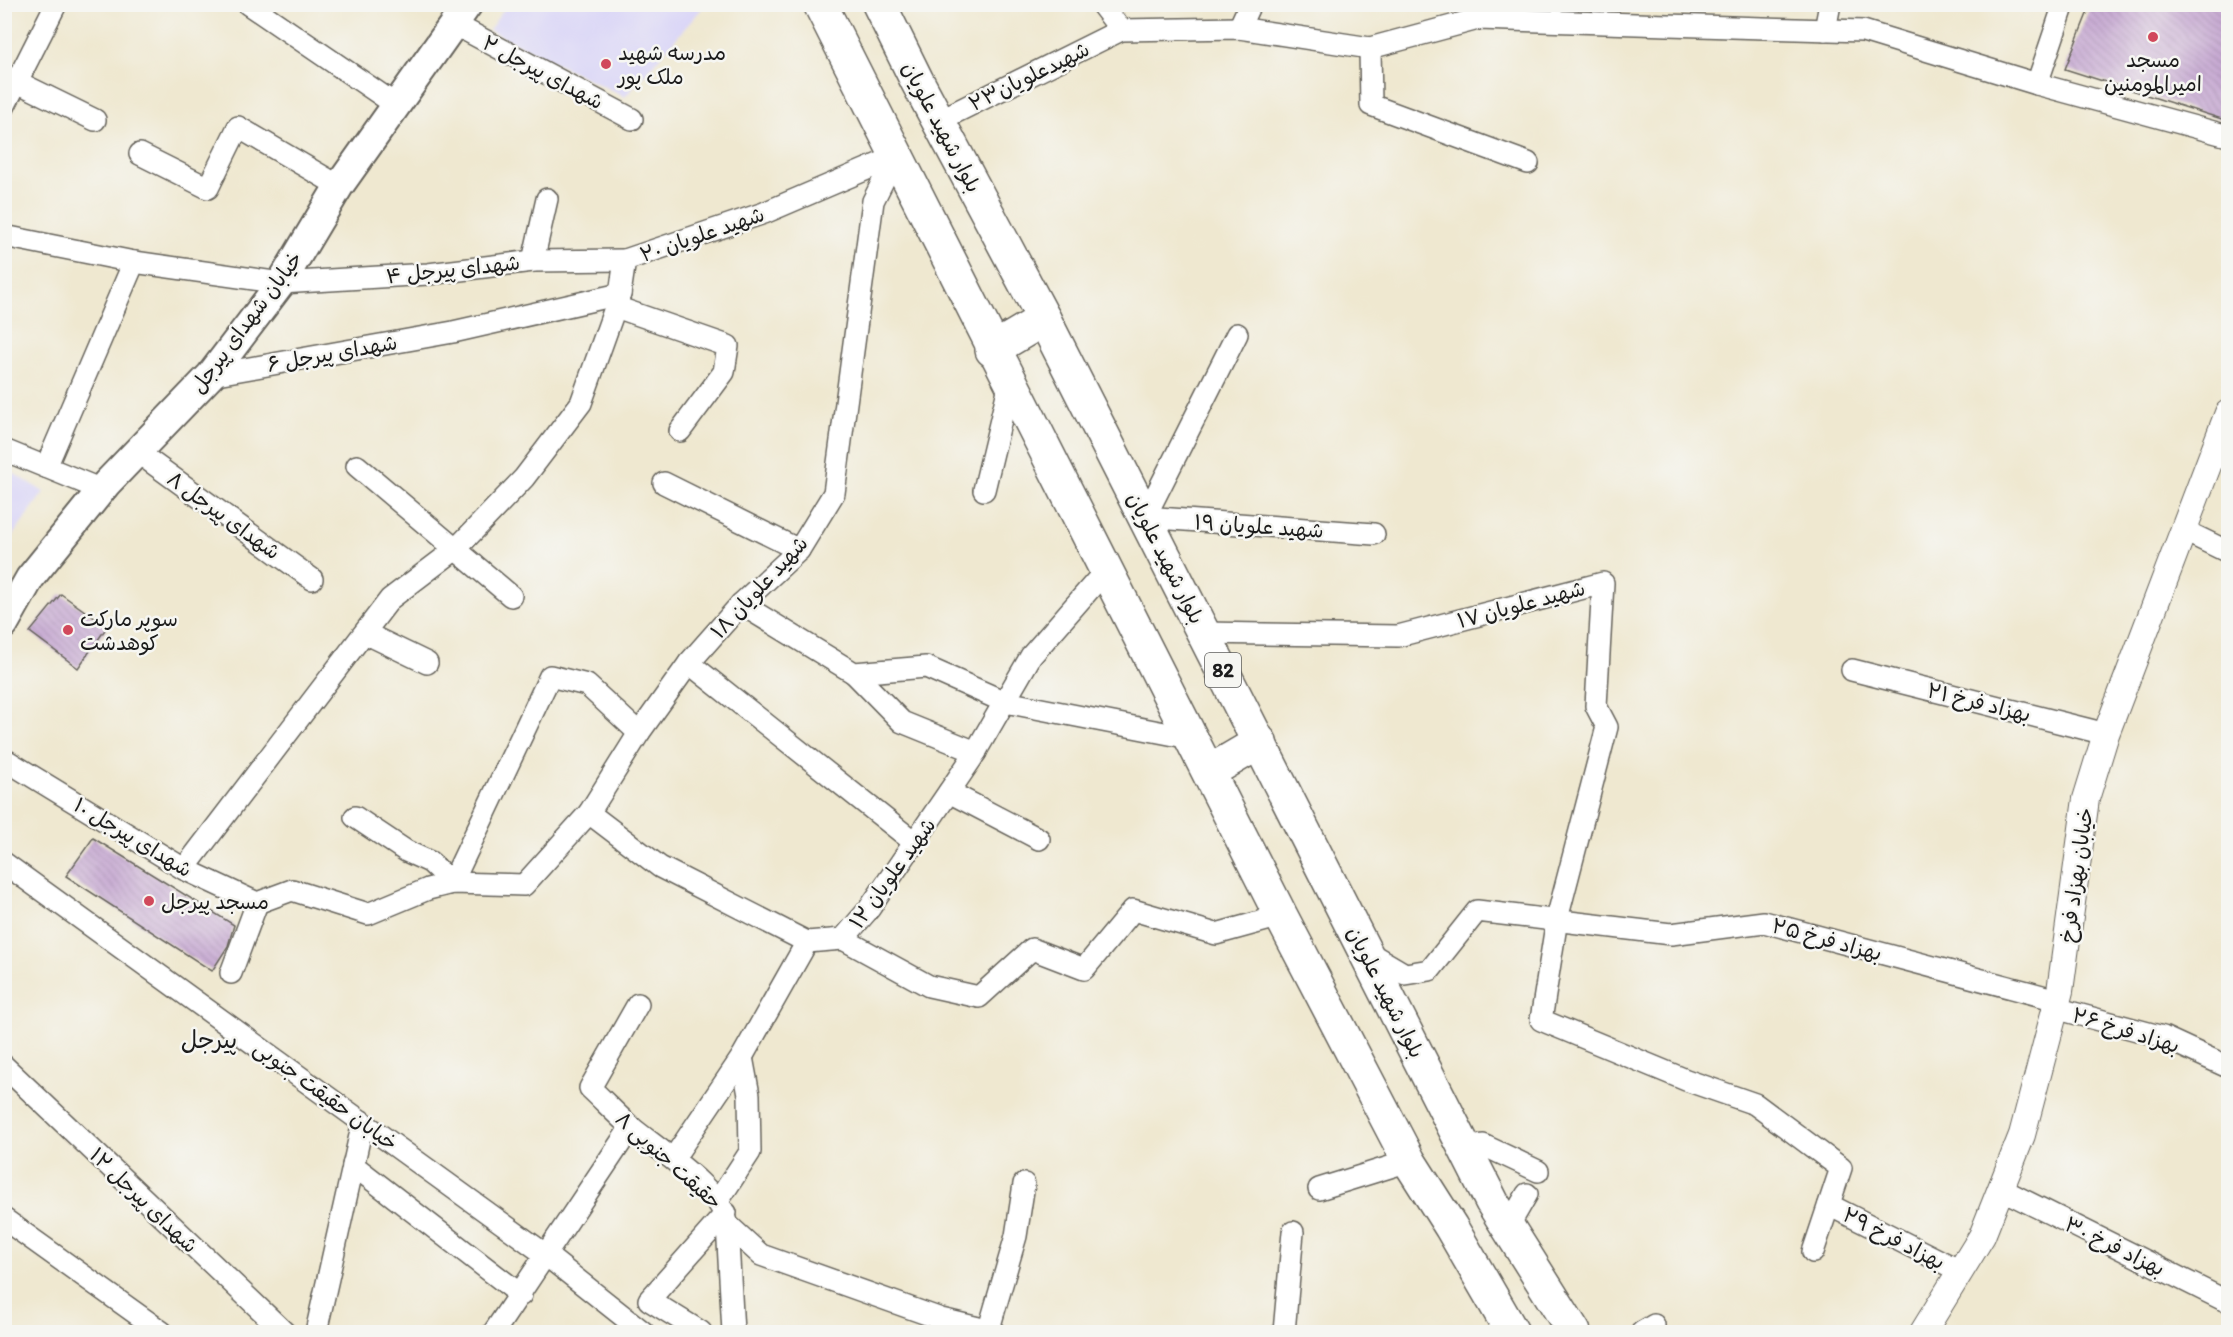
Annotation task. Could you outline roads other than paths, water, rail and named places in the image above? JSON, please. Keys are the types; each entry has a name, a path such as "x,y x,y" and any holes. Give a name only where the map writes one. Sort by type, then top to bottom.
{"main road":[{"path":"819,4 992,350 1107,569 1281,916 1409,1161 1512,1332"},
{"name":"بلوار شهید علویان","path":"879,4 938,121 1044,319 1465,1148 1508,1227 1574,1332"},
{"name":"خیابان شهدای پیرجل","path":"4,624 30,578 102,490 211,375 280,283 339,186 461,14"},
{"path":"992,350 1044,319"},
{"path":"1209,772 1260,742"}],"street":[{"path":"4,107 11,78 56,4"},
{"path":"248,4 396,105"},
{"path":"1101,4 1121,30 1239,28 1370,48 1478,19 1588,13 1863,31 2037,84 2229,136"},
{"path":"1239,28 1250,4"},
{"path":"1825,30 1830,4"},
{"path":"2037,84 2064,4"},
{"name":"شهدای پیرجل ۲","path":"461,14 632,119"},
{"name":"شهیدعلویان۲۳","path":"938,121 1121,30"},
{"path":"1370,48 1371,105 1528,162"},
{"path":"11,78 95,120"},
{"path":"140,154 208,189 238,126 339,186"},
{"name":"شهید علویان ۲۰","path":"184,869 390,599 456,549 524,478 581,403 618,300 625,260 764,213 895,157"},
{"name":"شهید علویان ۱۸","path":"257,903 292,890 368,914 428,889 453,883 524,885 589,813 639,733 689,663 741,604 799,550 834,493 873,201 895,157"},
{"path":"533,261 547,199"},
{"name":"شهدای پیرجل ۴","path":"4,236 134,262 280,283 428,274 533,261 625,260"},
{"path":"46,467 134,262"},
{"path":"618,300 728,346 724,372 680,431"},
{"name":"شهدای پیرجل ۶","path":"211,375 618,300"},
{"path":"1145,517 1237,334"},
{"path":"984,490 1010,382"},
{"name":"خیابان بهزاد فرخ","path":"1923,1332 1982,1236 2022,1135 2056,1004 2086,799 2106,734 2229,413"},
{"path":"4,450 102,490"},
{"name":"شهدای پیرجل ۸","path":"136,452 312,579"},
{"path":"357,466 510,596"},
{"path":"664,483 799,550"},
{"name":"شهید علویان ۱۹","path":"1145,517 1374,534"},
{"path":"2185,531 2229,552"},
{"name":"شهید علویان ۱۲","path":"807,942 843,939 869,909 976,752 1031,656 1107,569"},
{"name":"شهید علویان ۱۷","path":"1204,633 1398,636 1603,583 1596,706 1607,727 1557,919"},
{"path":"741,604 854,673 902,722 976,752"},
{"path":"365,633 427,663"},
{"path":"689,663 914,842"},
{"path":"854,673 926,668 1005,702 1190,738"},
{"name":"بهزاد فرخ ۲۱","path":"1852,670 2106,734"},
{"path":"355,817 406,851 430,862 453,883 550,676 587,685 639,733"},
{"name":"شهدای پیرجل ۱۰","path":"4,759 184,869 257,903"},
{"path":"949,792 1039,839"},
{"path":"589,813 660,867 807,942 742,1058 673,1159"},
{"name":"خیابان حقیقت جنوبی","path":"4,863 546,1255 644,1332"},
{"path":"231,973 257,903"},
{"path":"843,939 929,986 979,997 1032,949 1083,969 1134,910 1216,934 1281,916"},
{"name":"بهزاد فرخ ۲۵","path":"1365,951 1405,974 1430,970 1477,910 1671,934 1764,922 2056,1004"},
{"path":"1557,919 1541,1020 1686,1080 1755,1104 1841,1168 1813,1252"},
{"name":"حقیقت جنوبی ۸","path":"638,1004 590,1088 632,1127 673,1159 761,1255 941,1319 995,1332"},
{"name":"بهزاد فرخ ۲۶","path":"2056,1004 2163,1037 2229,1067"},
{"path":"701,1332 649,1300 724,1213 750,1152 749,1095 742,1058"},
{"name":"شهدای پیرجل ۱۲","path":"4,1066 278,1331"},
{"path":"316,1332 363,1122"},
{"path":"494,1332 632,1127"},
{"path":"1465,1148 1484,1145 1538,1171"},
{"path":"1319,1189 1409,1161"},
{"path":"353,1165 521,1295"},
{"path":"988,1332 1016,1236 1024,1184"},
{"name":"بهزاد فرخ ۳۰","path":"2001,1189 2229,1302"},
{"path":"1508,1227 1527,1194"},
{"name":"بهزاد فرخ ۲۹","path":"1828,1205 1960,1271"},
{"path":"724,1213 733,1332"},
{"path":"4,1219 162,1332"},
{"path":"1284,1332 1293,1232"}],"place":[{"name":"مسجد امیرالمومنین","path":"2153,37"},
{"name":"مدرسه شهید ملک پور","path":"606,64"},
{"name":"سوپر مارکت کوهدشت","path":"68,630"},
{"name":"مسجد پیرجل","path":"149,901"}],"district":[{"name":"پیرجل","path":"209,1039"}]}
